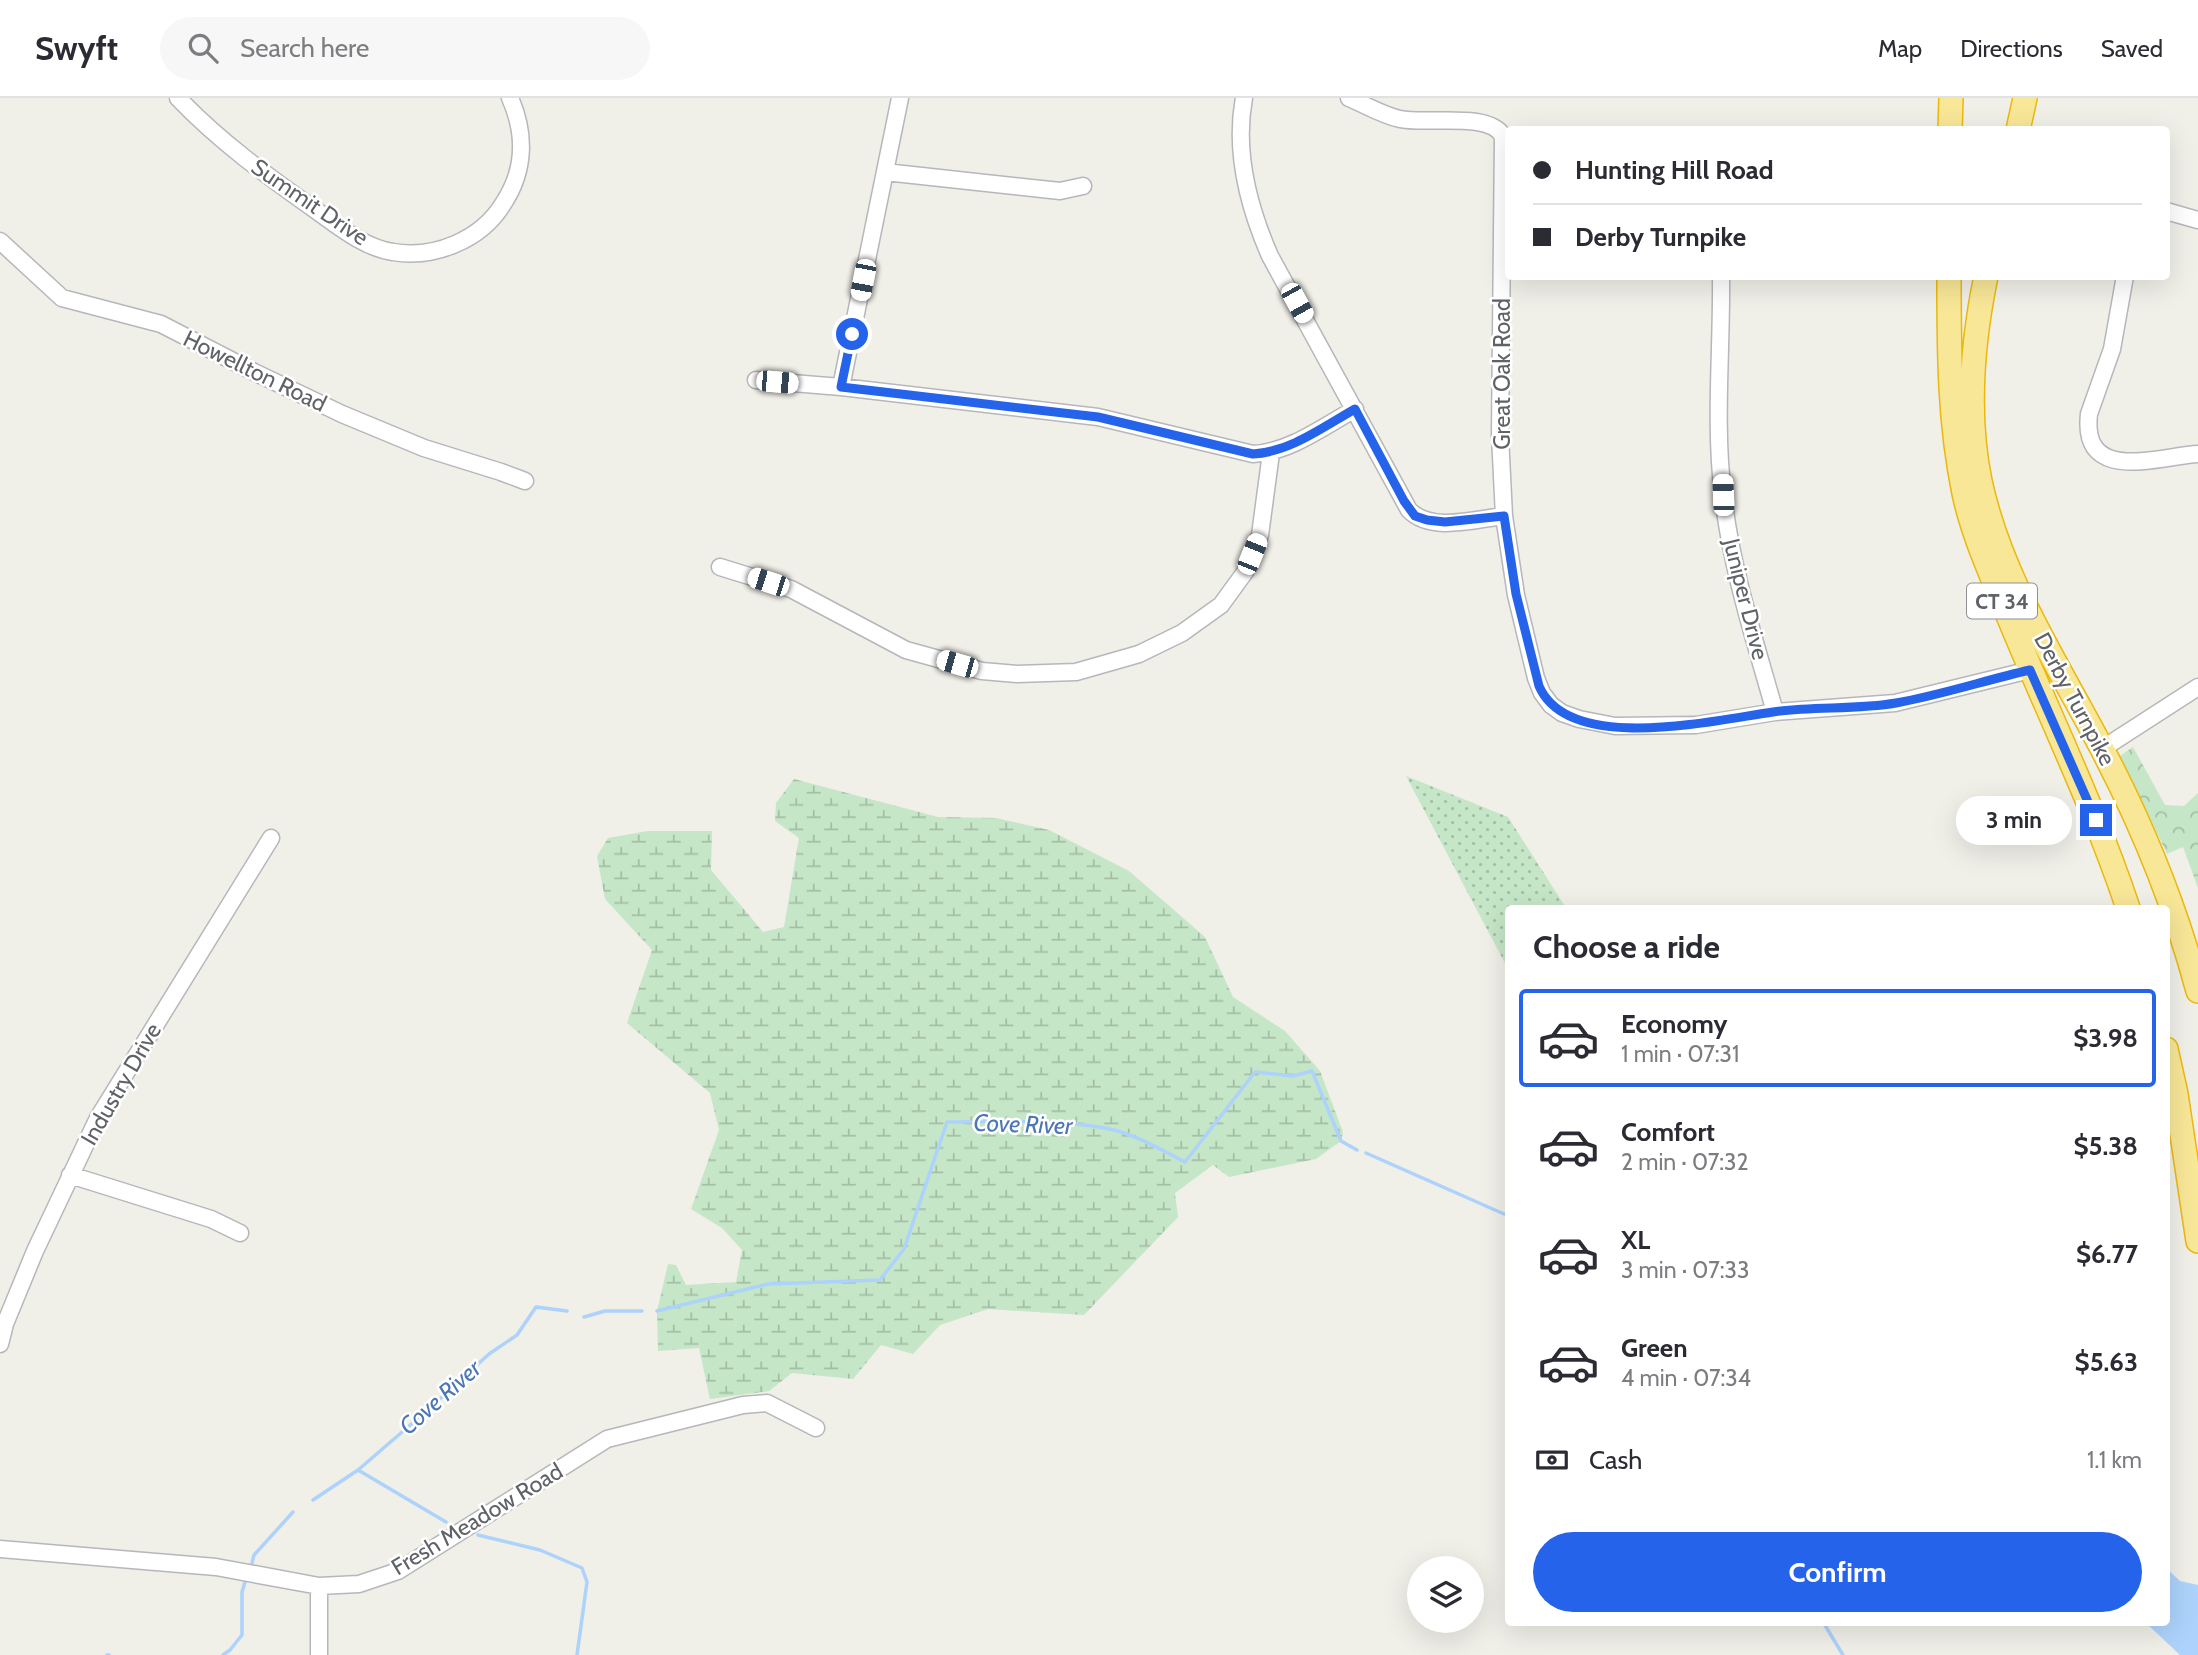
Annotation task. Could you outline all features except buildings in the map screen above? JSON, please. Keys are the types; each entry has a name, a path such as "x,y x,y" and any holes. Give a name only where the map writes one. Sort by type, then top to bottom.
{"highway":[{"path":"1950,126 1951,98"},
{"path":"2019,126 2025,98"},
{"name":"Derby Turnpike","path":"1949,280 1950,401 1964,496 1980,547 2030,670 2078,775 2127,905"},
{"name":"Derby Turnpike","path":"1985,280 1972,363 1972,421 1981,484 2001,549 2030,614 2102,749 2151,849 2181,928 2198,991"},
{"path":"2170,1068 2198,1241"}],"street":[{"name":"Summit Drive","path":"178,98 252,165 328,218 360,239 390,252 414,254 436,251 480,230 493,219 505,202 515,181 521,152 519,121 510,98"},
{"path":"841,387 900,98"},
{"path":"1244,98 1243,161 1258,229 1270,256 1404,501 1415,516 1427,520 1445,522 1504,516"},
{"name":"Great Oak Road","path":"1349,98 1399,119 1481,122 1494,125 1501,132 1503,140 1505,183"},
{"path":"885,172 1060,191 1083,186"},
{"path":"2170,212 2198,220"},
{"name":"Howellton Road","path":"0,241 62,298 161,324 342,414 424,448 525,481"},
{"name":"Great Oak Road","path":"1505,243 1500,436 1504,516 1516,594 1539,686 1551,705 1569,716 1615,726 1696,725 1775,712"},
{"name":"Juniper Drive","path":"1721,280 1720,437 1723,495 1742,593 1775,712"},
{"path":"2124,280 2112,349 2089,414 2090,436 2096,449 2117,461 2129,463 2198,454"},
{"path":"756,380 841,387 1098,417 1253,454 1271,453 1287,447 1355,409"},
{"path":"720,567 791,589 906,650 982,671 1017,674 1076,672 1139,654 1182,633 1221,605 1245,572 1260,535 1271,453"},
{"path":"1775,712 1895,703 2030,670"},
{"path":"2102,749 2198,687"},
{"name":"Industry Drive","path":"0,1344 5,1324 25,1275 98,1118 271,838"},
{"path":"70,1175 211,1219 240,1233"},
{"name":"Fresh Meadow Road","path":"0,1549 216,1567 319,1586 359,1584 398,1572 607,1439 743,1405 767,1402 816,1428"},
{"path":"318,1655 319,1586"}],"green space":[{"path":"2133,747 2165,805 2184,806 2198,793 2198,888 2183,847 2167,854 2120,756"},
{"path":"1406,776 1508,817 1564,905 1505,905 1505,963"},
{"path":"794,779 938,817 996,818 1049,830 1129,871 1205,937 1233,997 1285,1031 1320,1071 1343,1132 1341,1141 1316,1159 1229,1177 1213,1165 1175,1193 1178,1217 1084,1315 988,1309 940,1325 913,1354 881,1345 853,1379 792,1373 769,1391 710,1399 699,1348 658,1351 657,1311 668,1264 676,1265 686,1285 736,1282 742,1250 722,1228 691,1209 719,1130 710,1093 627,1023 652,950 605,899 597,856 608,838 648,831 712,831 711,870 763,932 784,927 799,838 775,821 776,803"}],"water":[{"path":"2170,1572 2180,1581 2198,1585 2198,1655 2180,1655 2149,1626 2170,1626"}],"waterway":[{"name":"Cove River","path":"657,1311 768,1284 880,1280 904,1249 947,1122 1046,1122 1105,1128 1136,1138 1185,1162 1255,1072 1293,1076 1312,1071 1341,1141 1357,1150"},
{"name":"Cove River","path":"1366,1153 1504,1214"},
{"name":"Cove River","path":"313,1500 358,1470 489,1354 517,1335 536,1307 567,1311"},
{"name":"Cove River","path":"584,1317 605,1311 642,1311"},
{"path":"358,1470 446,1522"},
{"name":"Cove River","path":"252,1563 254,1555 293,1512"},
{"path":"478,1535 540,1550 582,1568 587,1582 577,1655"},
{"name":"Cove River","path":"223,1655 242,1635 242,1592 246,1579"},
{"name":"Cove River","path":"1825,1626 1843,1655"}],"route":[{"path":"852,334 841,387 1098,417 1253,454 1271,453 1287,447 1355,409 1409,510 1415,516 1445,522 1504,516 1516,594 1539,686 1556,709 1579,719 1634,727 1696,725 1775,712 1895,703 2030,670 2096,820"}]}
